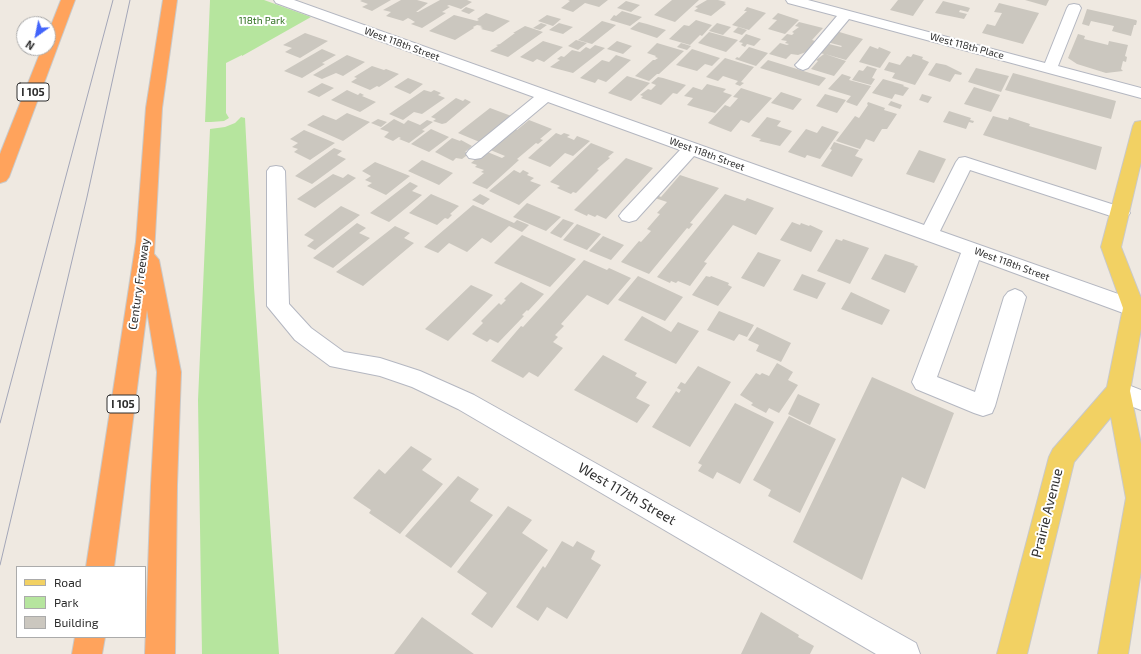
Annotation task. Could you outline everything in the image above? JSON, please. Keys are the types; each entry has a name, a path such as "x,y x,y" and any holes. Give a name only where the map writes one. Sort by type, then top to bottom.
{"highway":[{"name":"I 105","path":"0,177 68,0"},
{"name":"Century Freeway","path":"100,566 146,242 154,108 170,0"},
{"path":"146,242 169,372 164,485 160,654"},
{"path":"87,654 90,638"}],"main road":[{"path":"1137,304 1111,248 1141,126"},
{"name":"Prairie Avenue","path":"1113,654 1138,498 1130,396 1137,304"},
{"name":"Prairie Avenue","path":"1012,654 1062,457 1130,396"}],"street":[{"name":"West 118th Street","path":"281,0 972,250 1137,304"},
{"name":"West 118th Place","path":"793,0 1141,92"},
{"path":"1050,68 1074,8"},
{"path":"803,65 846,14"},
{"path":"475,154 545,96"},
{"path":"629,216 691,149"},
{"path":"929,234 965,162 1120,213"},
{"name":"West 117th Street","path":"276,171 278,306 303,334 338,360 380,367 420,380 466,402 905,654"},
{"path":"972,250 924,382 983,406 1015,297"}],"green space":[{"name":"118th Park","path":"210,0 264,0 311,17 242,56 226,63 226,113 229,118 224,121 205,122"},
{"path":"241,117 245,118 254,287 279,654 202,654 198,400 210,129 225,127 235,123"}],"building":[{"path":"391,0 372,11 362,7 368,4 360,1"},
{"path":"401,0 417,0 428,3 416,12 440,0 467,0 472,2 461,9 449,5 447,6 450,7 442,12 446,13 422,28 411,24 415,22 408,18 403,21 386,16 391,12 383,10"},
{"path":"568,0 608,0 599,7 585,3 573,12 561,8 570,1"},
{"path":"672,0 699,0 675,22 654,15"},
{"path":"707,0 718,0 726,2 724,3 726,4 711,16 694,11 698,8 695,7"},
{"path":"898,0 924,0 913,16 890,10"},
{"path":"1025,0 1049,0 1046,6"},
{"path":"626,1 640,5 631,12 617,8"},
{"path":"943,1 970,8 968,12 960,10 959,12 967,14 964,19 935,13"},
{"path":"999,3 1039,13 1023,44 982,33 987,24 995,26 1002,13 994,12"},
{"path":"466,7 475,10 469,14 461,11"},
{"path":"747,7 766,13 749,30 732,25 747,11 744,11"},
{"path":"1087,9 1136,20 1136,25 1134,25 1131,36 1112,31 1114,26 1091,21 1089,26 1082,24"},
{"path":"622,11 642,17 630,26 610,20 614,15 616,16"},
{"path":"486,13 510,21 493,32 481,29 483,28 480,27 482,26 477,25 455,40 429,31 454,15 477,21 479,20 477,19"},
{"path":"778,13 799,20 785,34 768,29 777,20 772,19"},
{"path":"547,15 561,19 553,26 538,21"},
{"path":"696,20 712,25 702,36 700,35 690,45 669,39 684,25 689,26"},
{"path":"602,21 616,25 592,44 578,40"},
{"path":"639,22 666,30 657,38 630,29"},
{"path":"799,22 823,28 812,40 815,41 806,52 798,55 791,54 786,59 769,54 780,43 787,45 789,44 785,43 787,41 781,40 787,34 792,35 794,33 792,32 799,27 795,26"},
{"path":"541,23 547,25 540,30 533,28"},
{"path":"559,23 573,27 563,34 549,30"},
{"path":"717,23 731,27 723,35 709,31"},
{"path":"525,26 543,32 508,57 490,51 498,46 496,45 500,44 515,33 513,33"},
{"path":"738,27 747,30 742,35 733,32"},
{"path":"836,31 863,39 846,60 825,54 846,61 834,76 811,69 818,61 816,60 824,54 820,53 826,45 842,46 827,42"},
{"path":"709,32 738,40 726,52 698,43"},
{"path":"305,33 328,41 300,58 285,52 292,48 283,45"},
{"path":"746,34 761,39 754,46 747,44 745,47 741,45 743,43 739,42"},
{"path":"1078,34 1085,36 1084,39 1108,45 1109,41 1128,45 1125,56 1127,57 1126,62 1123,61 1121,69 1123,71 1106,73 1077,64 1068,58"},
{"path":"576,40 587,43 578,50 568,46"},
{"path":"543,41 563,47 544,62 537,59 533,62 520,57"},
{"path":"617,41 632,46 623,54 607,49"},
{"path":"657,43 684,51 649,81 635,76 653,60 658,58 647,53"},
{"path":"681,43 691,46 687,50 677,47"},
{"path":"595,45 605,48 573,73 550,67 560,60 557,59 561,56 564,57 572,50 580,52 586,47 590,49"},
{"path":"870,46 878,49 879,47 891,52 880,68 859,62"},
{"path":"749,47 768,53 756,66 735,59 737,57 739,58"},
{"path":"322,49 336,55 322,63 325,64 302,78 284,71"},
{"path":"692,49 720,58 712,66 705,64 697,71 676,65"},
{"path":"913,54 923,57 922,59 929,62 915,85 892,78 895,73 884,70 889,62 900,65 907,56 911,57"},
{"path":"347,55 365,62 343,76 336,73 322,79 313,75"},
{"path":"616,55 631,60 606,82 598,79 595,83 580,78 602,60 609,62"},
{"path":"725,58 754,67 741,82 744,83 740,86 735,84 738,81 723,76 718,81 706,77"},
{"path":"768,60 826,78 819,86 760,68"},
{"path":"936,63 946,65 962,73 961,75 955,74 950,82 928,75"},
{"path":"372,66 399,74 379,87 377,86 370,90 351,82 357,78 354,77"},
{"path":"867,66 877,69 872,78 875,79 871,85 852,80 859,70 863,71"},
{"path":"976,68 1009,76 1001,92 968,82"},
{"path":"1013,73 1116,101 1111,119 1005,90"},
{"path":"842,74 851,77 849,80 871,86 857,106 846,102 851,96 828,89"},
{"path":"627,76 650,83 631,101 608,93"},
{"path":"658,77 686,85 677,94 673,93 661,105 641,98 643,96 640,95 648,89 651,90 656,85 651,83"},
{"path":"408,78 423,84 410,94 394,87"},
{"path":"883,79 909,88 903,96 895,94 892,99 872,93"},
{"path":"322,83 334,88 319,97 307,92"},
{"path":"707,84 726,89 723,92 732,95 715,113 687,105 693,98 684,96 693,87 702,90"},
{"path":"974,87 1000,95 991,112 964,104"},
{"path":"741,88 772,98 749,123 741,120 731,132 708,123 725,105 730,107 738,98 733,97"},
{"path":"347,90 358,95 360,93 364,95 362,96 376,102 360,112 331,100"},
{"path":"424,90 431,92 434,90 441,93 438,95 445,98 422,114 414,112 403,120 389,114"},
{"path":"781,92 802,99 793,110 771,103"},
{"path":"825,94 846,100 837,113 816,106"},
{"path":"922,94 932,97 928,103 919,100"},
{"path":"456,98 463,101 465,99 471,102 446,123 442,124 433,121 436,119 431,117"},
{"path":"891,101 902,105 900,109 888,105"},
{"path":"868,102 885,108 884,110 897,114 887,129 882,129 874,142 866,139 860,149 836,141 855,116 859,118 868,105"},
{"path":"490,108 514,117 482,143 458,133"},
{"path":"949,111 971,118 970,120 974,121 973,123 969,122 966,129 943,122"},
{"path":"347,113 370,122 343,141 307,125 323,115 336,120"},
{"path":"993,116 1008,120 1009,117 1030,124 1029,126 1102,147 1096,170 983,135"},
{"path":"767,117 781,121 777,126 792,131 780,146 759,141 761,139 751,136"},
{"path":"378,119 387,122 381,127 371,123"},
{"path":"394,119 404,124 408,120 420,125 427,120 433,122 422,130 425,131 409,143 399,139 401,138 399,137 393,141 384,137 389,132 380,129"},
{"path":"529,120 552,129 540,139 543,140 538,144 536,143 517,159 519,160 487,189 472,183 484,173 481,172 484,170 475,167 477,165 471,163 485,151 502,158 505,156 488,149 513,128 517,130"},
{"path":"822,126 839,132 820,159 807,155 805,158 788,152 806,129 817,133"},
{"path":"431,129 449,137 429,152 411,144"},
{"path":"304,130 335,143 310,160 294,152 298,149 292,147 298,143 290,139"},
{"path":"556,133 561,135 564,133 570,135 567,137 574,140 577,136 590,141 573,156 565,153 550,167 528,158"},
{"path":"452,138 461,140 472,146 465,152 470,153 462,159 456,158 453,161 435,152"},
{"path":"834,142 859,150 855,156 863,159 852,177 821,166 832,150 830,149"},
{"path":"591,143 614,152 608,157 610,158 597,169 599,170 576,193 573,192 571,194 557,188 560,186 550,182"},
{"path":"334,148 342,151 337,155 346,159 312,184 295,176"},
{"path":"919,150 946,159 934,183 906,174"},
{"path":"626,158 653,168 606,219 597,215 595,217 588,214 587,216 574,210"},
{"path":"422,160 453,173 439,185 408,171"},
{"path":"375,162 410,176 386,195 367,186 372,183 365,180 371,176 362,171"},
{"path":"514,170 520,173 523,170 529,173 527,175 534,178 530,181 541,185 519,205 489,191"},
{"path":"333,174 343,178 348,174 356,178 315,208 297,199"},
{"path":"680,175 719,188 690,223 693,224 689,229 687,228 649,274 621,262 639,241 641,242 651,231 647,229 660,214 657,213 667,202 655,198 657,195 661,197"},
{"path":"410,182 418,186 412,191 422,195 389,222 370,213"},
{"path":"431,194 459,206 450,214 452,215 448,219 445,218 437,225 409,213"},
{"path":"480,194 490,199 483,205 472,200"},
{"path":"725,194 745,201 747,198 774,208 756,235 733,225 704,262 707,263 690,286 678,281 676,283 671,281 670,283 657,277"},
{"path":"527,203 561,217 546,231 513,217"},
{"path":"473,205 514,223 517,220 529,225 522,232 509,226 491,243 482,238 467,252 449,243 438,253 424,247"},
{"path":"341,206 360,215 315,250 307,246 314,240 304,235"},
{"path":"563,219 574,223 561,238 550,233"},
{"path":"792,222 800,225 801,223 810,225 823,231 811,252 780,240"},
{"path":"357,223 366,228 359,233 370,238 333,268 313,258"},
{"path":"577,224 601,234 587,250 563,240"},
{"path":"395,226 410,233 404,238 414,243 363,286 336,272"},
{"path":"522,235 576,259 550,287 494,263"},
{"path":"603,236 624,245 611,260 589,251"},
{"path":"836,239 842,241 843,239 869,248 850,284 817,271"},
{"path":"758,252 781,260 764,287 741,278"},
{"path":"885,254 918,266 905,293 871,279"},
{"path":"584,260 607,270 609,268 631,278 608,305 587,295 561,324 564,326 555,335 558,337 553,342 563,348 538,377 529,372 523,378 491,361 521,326 523,327"},
{"path":"802,274 826,283 817,299 793,290"},
{"path":"638,276 683,297 665,321 618,300"},
{"path":"706,276 711,276 729,283 728,285 732,287 718,306 692,295"},
{"path":"521,282 544,294 528,311 527,310 522,315 524,316 498,343 490,339 487,342 472,334 483,323 481,321 499,303 501,305 506,300 504,299"},
{"path":"471,285 493,295 448,341 425,329"},
{"path":"851,292 890,310 882,325 841,309"},
{"path":"719,311 754,325 747,337 739,334 734,341 707,330"},
{"path":"642,316 671,332 678,322 699,331 676,364 624,340"},
{"path":"757,327 791,343 781,362 756,351 759,345 748,340"},
{"path":"603,355 637,373 635,376 647,382 636,398 650,405 637,423 574,390"},
{"path":"777,363 793,372 788,380 798,385 779,413 769,408 766,413 751,405 753,403 740,395 756,373 760,375 762,373 769,376"},
{"path":"698,366 731,382 690,447 652,427 676,391 679,393 681,390 677,388 681,382 685,384"},
{"path":"872,377 954,413 925,489 902,477 862,580 793,542"},
{"path":"798,394 820,404 810,425 788,414"},
{"path":"735,403 774,422 740,484 717,472 713,479 698,471 702,465 698,463"},
{"path":"789,416 836,439 800,513 768,496 771,490 753,480"},
{"path":"411,446 432,459 422,470 443,484 400,534 369,513 371,510 353,498 379,469 385,474"},
{"path":"458,476 479,489 470,501 493,515 451,568 405,536"},
{"path":"508,506 532,520 522,533 548,550 492,628 471,614 487,593 457,572"},
{"path":"562,541 573,547 577,541 595,551 591,559 601,565 567,619 547,607 538,621 516,607 543,566 545,568"},
{"path":"761,612 814,646 810,654 741,654"},
{"path":"422,617 474,654 394,654"}],"tram line":[{"path":"0,423 113,0"},
{"path":"0,565 87,197 130,0"}]}
